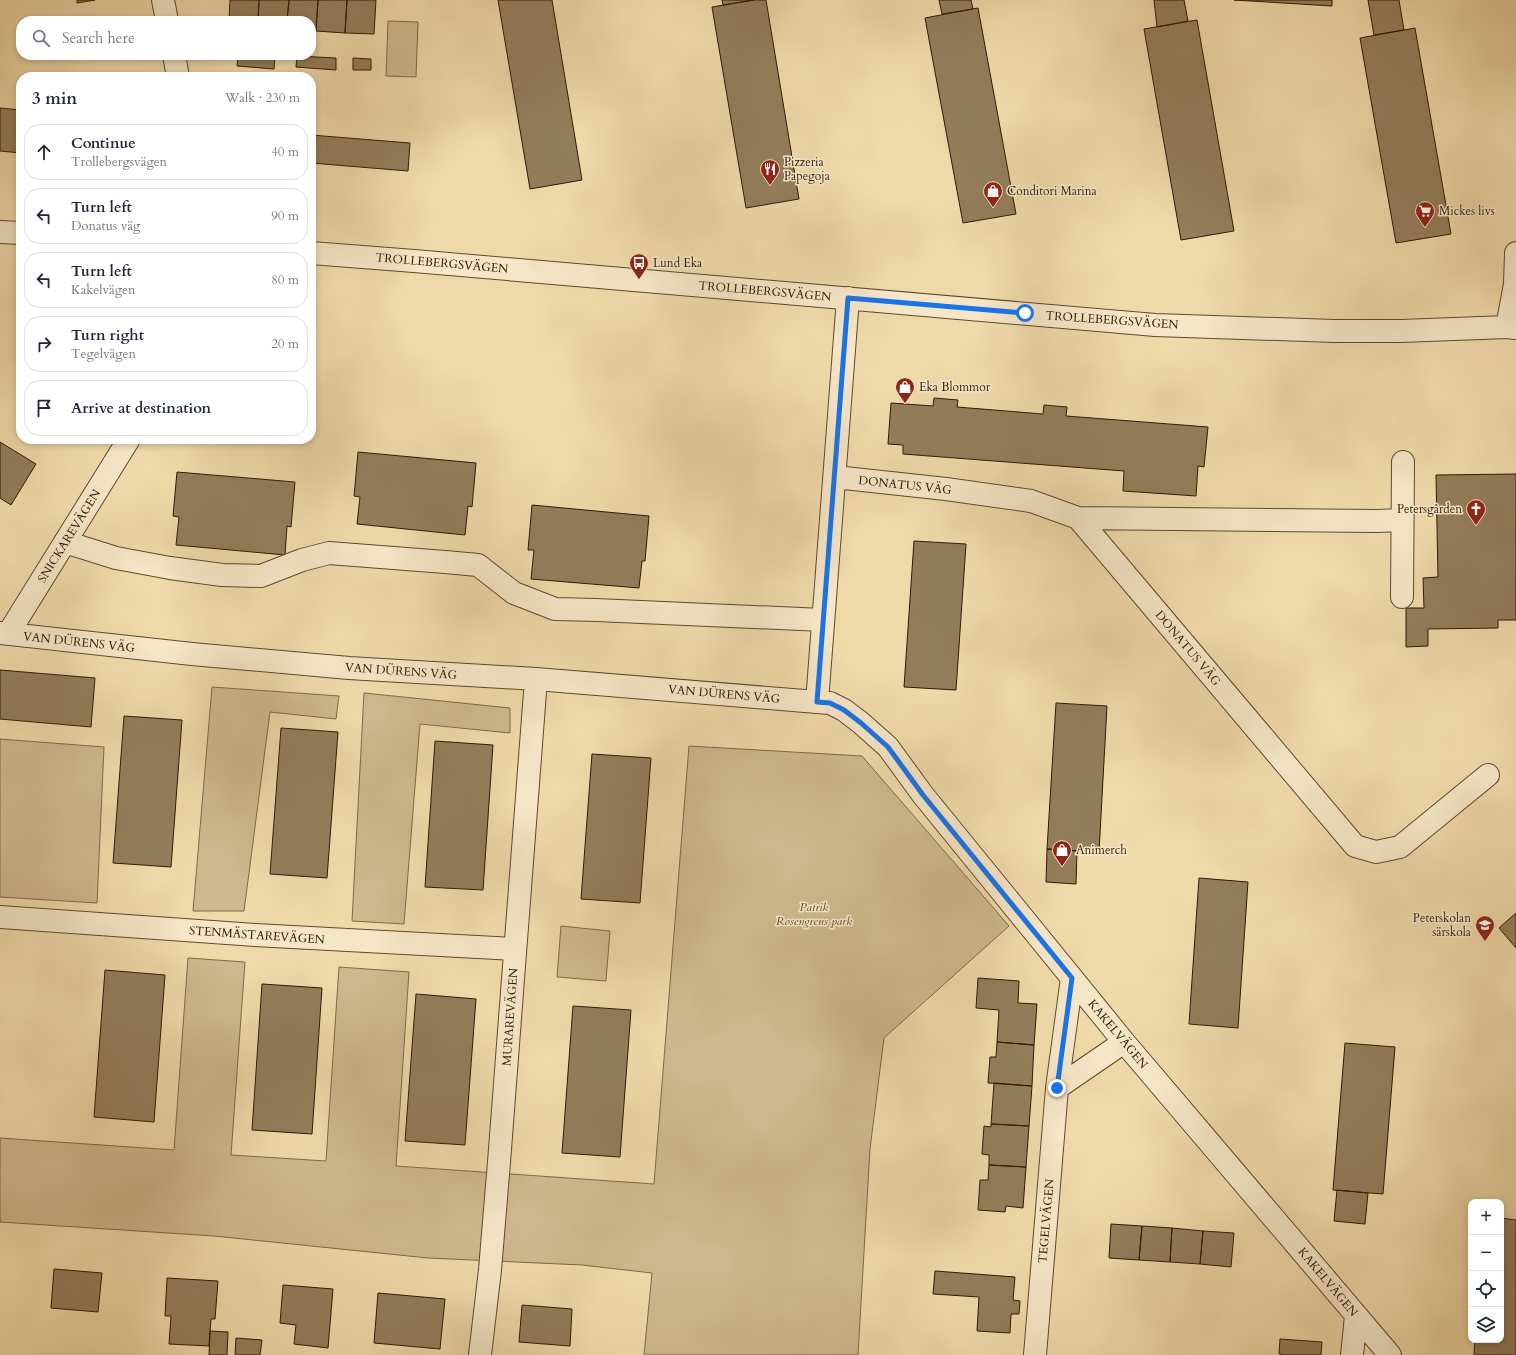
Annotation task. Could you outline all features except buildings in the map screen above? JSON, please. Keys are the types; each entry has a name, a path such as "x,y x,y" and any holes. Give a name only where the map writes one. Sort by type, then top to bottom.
{"street":[{"path":"163,0 166,16"},
{"path":"175,60 177,72"},
{"path":"0,232 16,233"},
{"name":"TROLLEBERGSVÄGEN","path":"316,253 1155,325 1341,331 1513,327"},
{"path":"1513,327 1516,257"},
{"path":"810,701 823,620 848,298"},
{"name":"SNICKAREVÄGEN","path":"4,633 65,542 125,444"},
{"path":"1402,597 1403,462"},
{"name":"DONATUS VÄG","path":"834,477 946,489 1031,501 1078,518 1355,846 1376,852 1400,847 1488,775"},
{"path":"1078,518 1402,520"},
{"path":"65,542 116,558 222,576 261,576 302,560 329,554 478,565 514,593 555,609 823,620"},
{"name":"VAN DÜRENS VÄG","path":"4,633 192,654 342,667 536,679 810,701"},
{"name":"MURAREVÄGEN","path":"480,1355 490,1270 536,679"},
{"name":"KAKELVÄGEN","path":"810,701 830,703 844,710 888,747 923,795 1124,1042 1390,1355"},
{"name":"STENMÄSTAREVÄGEN","path":"0,917 255,935 514,949"},
{"name":"TEGELVÄGEN","path":"1035,1355 1057,1088 1072,978"},
{"path":"1057,1088 1124,1042"},
{"path":"1352,1355 1356,1316"}],"green space":[{"path":"388,21 418,22 416,77 386,76"},
{"path":"212,687 339,696 336,719 270,712 244,911 193,911"},
{"path":"364,693 510,708 510,733 420,724 404,924 352,921"},
{"path":"0,739 104,747 97,903 0,897"},
{"name":"Patrik Rosengrens park","path":"689,746 862,756 1009,926 884,1038 870,1149 858,1355 644,1355 652,1273 582,1265 428,1258 214,1236 0,1222 0,1138 174,1150 188,958 245,962 231,1155 326,1161 339,967 409,972 396,1166 654,1184"},
{"path":"561,926 610,931 606,981 557,977"}],"place":[{"name":"Pizzeria Papegoja","path":"770,186"},
{"name":"Conditori Marina","path":"993,208"},
{"name":"Mickes livs","path":"1425,228"},
{"name":"Lund Eka","path":"639,280"},
{"name":"Eka Blommor","path":"905,404"},
{"name":"Petersgården","path":"1476,526"},
{"name":"Animerch","path":"1062,867"},
{"name":"Peterskolan särskola","path":"1485,942"}],"route":[{"path":"1025,313 848,298 817,702 830,703 844,710 888,747 923,795 1072,978 1057,1088"}]}
